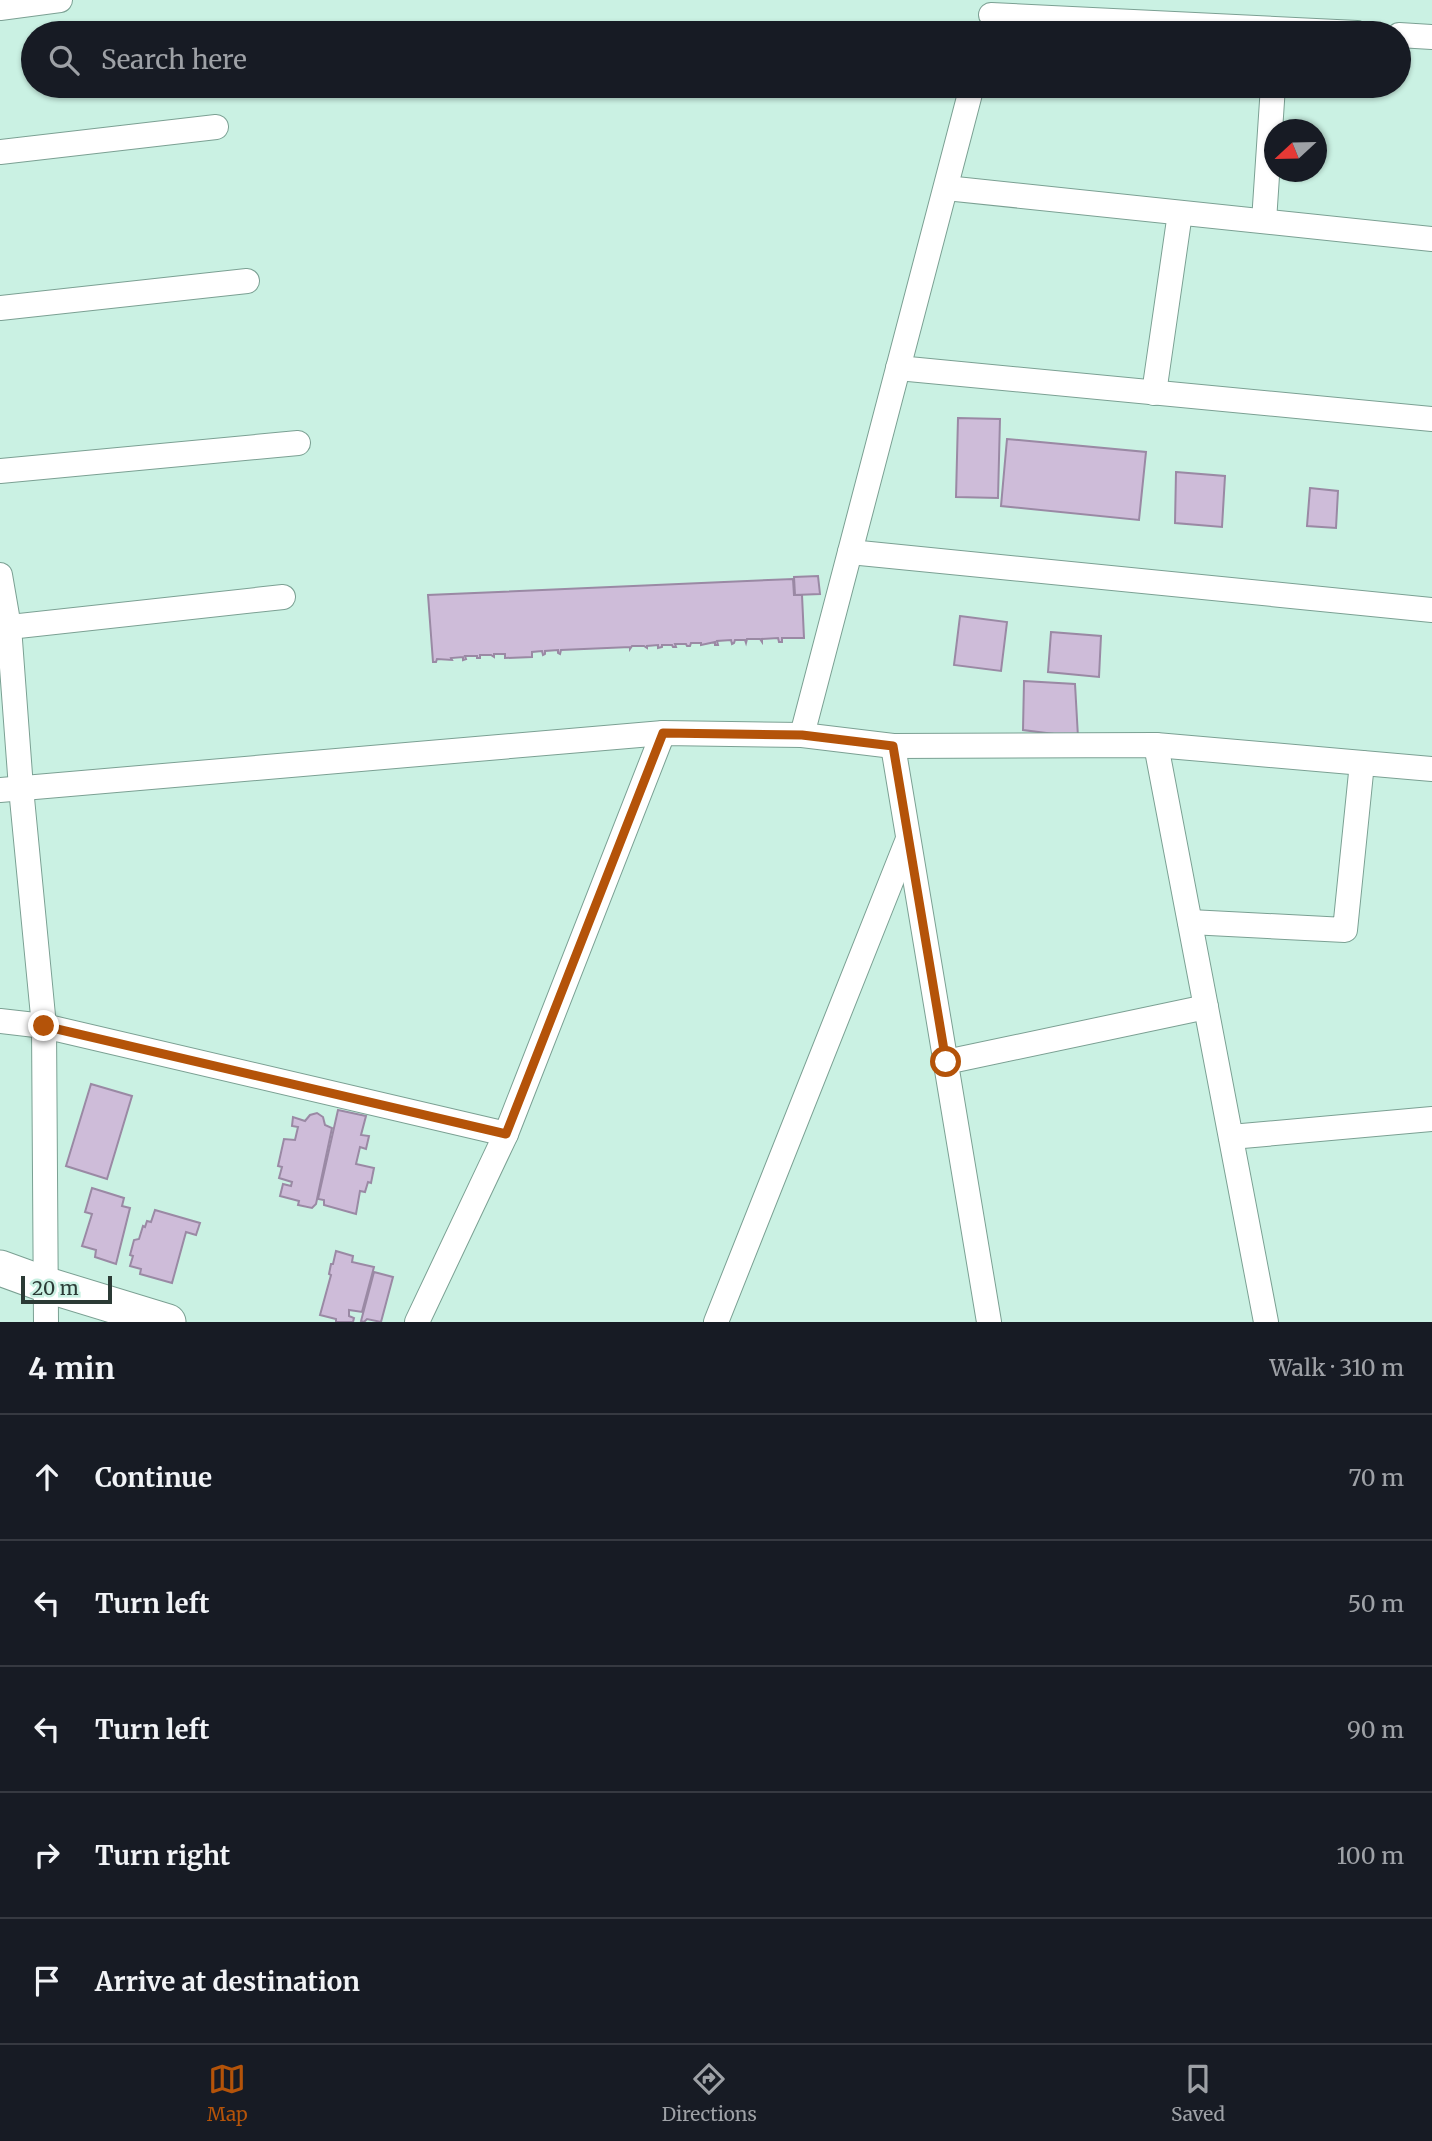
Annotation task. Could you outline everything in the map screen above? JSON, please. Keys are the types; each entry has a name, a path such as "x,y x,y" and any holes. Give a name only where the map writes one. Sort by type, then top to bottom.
{"street":[{"path":"0,8 60,0"},
{"path":"990,16 1085,21"},
{"path":"1411,36 1432,37"},
{"path":"802,735 969,98"},
{"path":"1264,221 1272,98"},
{"path":"0,152 216,127"},
{"path":"946,188 1432,239"},
{"path":"1154,393 1180,213"},
{"path":"0,308 247,281"},
{"path":"898,368 1432,419"},
{"path":"0,471 298,443"},
{"path":"850,552 1432,610"},
{"path":"0,575 5,628 10,789 44,1026 46,1322"},
{"path":"5,628 284,597"},
{"path":"417,1322 506,1134 663,733"},
{"path":"10,789 663,733 802,735 893,746 1156,745 1432,769"},
{"path":"1156,745 1266,1322"},
{"path":"893,746 989,1322"},
{"path":"1190,922 1345,930 1362,763"},
{"path":"716,1322 909,839"},
{"path":"946,1062 1206,1007"},
{"path":"0,1021 44,1026 506,1134"},
{"path":"1231,1137 1432,1119"},
{"path":"0,1268 168,1322"}],"building":[{"path":"958,418 1000,419 998,498 956,497"},
{"path":"1007,439 1146,452 1139,520 1001,506"},
{"path":"1176,472 1225,476 1222,527 1175,523"},
{"path":"1310,488 1338,491 1336,528 1307,526"},
{"path":"818,576 820,594 795,595 794,577"},
{"path":"793,579 794,595 802,595 804,638 782,638 782,642 779,642 778,638 762,639 762,642 760,639 747,639 746,643 745,640 735,640 732,644 731,640 717,641 718,645 715,645 715,642 701,645 691,643 690,646 675,644 676,647 662,645 658,648 658,645 647,648 632,646 630,649 561,650 560,654 558,650 545,651 543,655 542,651 532,652 532,657 505,658 505,654 494,654 494,657 465,656 466,659 463,660 463,657 451,658 452,660 437,659 433,662 428,595"},
{"path":"960,616 1007,622 1001,671 954,665"},
{"path":"1051,632 1101,636 1099,677 1048,672"},
{"path":"1024,681 1075,684 1078,737 1023,730"},
{"path":"91,1084 132,1096 107,1179 66,1166"},
{"path":"338,1110 366,1116 361,1135 369,1136 366,1149 360,1147 356,1164 374,1168 371,1183 368,1182 365,1192 360,1191 356,1214 324,1205 324,1200 318,1199"},
{"path":"317,1113 323,1117 325,1125 332,1128 316,1204 312,1208 298,1205 299,1201 280,1196 283,1184 291,1186 292,1182 279,1178 282,1167 278,1166 284,1139 295,1140 298,1127 292,1126 293,1117 305,1121 310,1115"},
{"path":"92,1188 124,1198 122,1206 130,1208 116,1264 95,1257 96,1250 82,1246 92,1214 85,1212"},
{"path":"155,1210 200,1223 196,1235 186,1232 172,1283 140,1274 141,1269 130,1266 134,1240 139,1239 147,1221 151,1222"},
{"path":"336,1251 353,1256 352,1262 374,1267 362,1312 349,1310 349,1316 354,1318 353,1322 336,1322 336,1319 320,1315"},
{"path":"374,1272 393,1277 381,1322 367,1319 364,1322 361,1321"}],"route":[{"path":"44,1026 506,1134 663,733 802,735 893,746 946,1062"}]}
